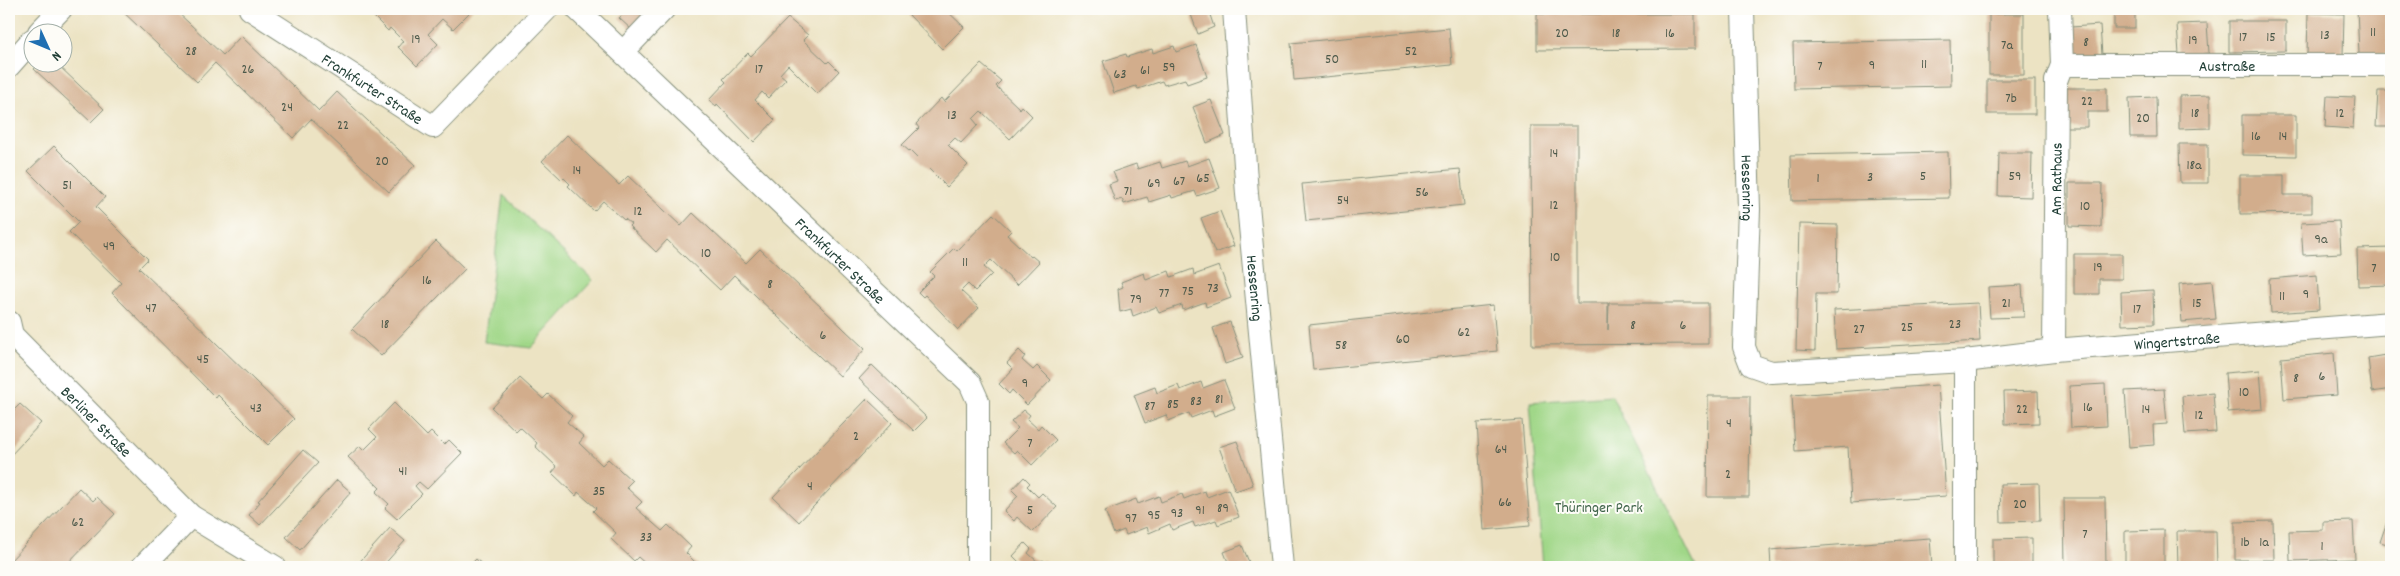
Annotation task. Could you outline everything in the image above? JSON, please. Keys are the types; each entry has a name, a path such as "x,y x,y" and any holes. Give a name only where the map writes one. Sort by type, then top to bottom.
{"street":[{"path":"49,22 61,9"},
{"name":"Frankfurter Straße","path":"250,9 433,127 547,9"},
{"name":"Frankfurter Straße","path":"577,9 970,383 978,401 978,567"},
{"path":"623,52 664,9"},
{"name":"Hessenring","path":"1234,9 1247,194 1282,567"},
{"name":"Hessenring","path":"1743,9 1750,209 1744,347 1752,365"},
{"name":"Am Rathaus","path":"2054,350 2056,81 2062,66 2060,9"},
{"path":"9,66 22,51"},
{"name":"Austraße","path":"2062,66 2391,65"},
{"name":"Berliner Straße","path":"9,322 12,335 191,516 275,567"},
{"name":"Wingertstraße","path":"1752,365 1771,372 1965,361 2054,350 2391,323"},
{"path":"1965,361 1965,567"},
{"path":"142,567 191,516"}],"green space":[{"path":"503,195 593,280 531,348 484,342"},
{"name":"Thüringer Park","path":"1612,396 1696,567 1543,567 1530,402"}],"building":[{"path":"120,9 174,9 223,55 241,36 319,111 337,92 415,165 389,192 311,119 293,138 215,63 197,82"},
{"path":"375,9 473,9 453,29 442,19 428,34 438,44 417,66 398,47 403,41 390,28 388,31 370,13"},
{"path":"628,9 654,9 633,31 619,18"},
{"path":"899,9 945,9 964,27 942,49 906,12 904,13"},
{"path":"1189,9 1208,9 1214,27 1198,34"},
{"path":"2114,9 2135,9 2135,28 2114,28"},
{"path":"2357,9 2386,9 2388,54 2359,54"},
{"path":"2308,13 2344,14 2343,56 2307,55"},
{"path":"1537,14 1695,14 1695,49 1537,50"},
{"path":"1989,14 2024,14 2024,75 1989,75"},
{"path":"788,18 808,35 803,40 827,63 829,61 839,71 817,94 788,65 780,74 786,79 768,98 762,92 755,100 775,120 754,142 717,104 716,106 709,100 726,82 723,79 748,53 751,56"},
{"path":"2229,21 2286,21 2286,51 2229,52"},
{"path":"2207,23 2209,53 2179,55 2177,24"},
{"path":"2100,25 2102,55 2072,57 2071,27"},
{"path":"1449,28 1452,65 1294,80 1291,43"},
{"path":"1950,40 1951,86 1794,89 1793,43"},
{"path":"1196,45 1207,77 1187,84 1185,79 1164,85 1162,81 1138,89 1136,86 1114,93 1103,61 1126,54 1127,57 1152,49 1153,53 1174,46 1176,52"},
{"path":"981,64 1001,81 996,86 1020,109 1022,106 1032,116 1010,139 981,111 973,119 978,125 961,143 955,138 948,145 968,165 947,187 910,150 902,145 919,128 916,124 941,98 944,102"},
{"path":"37,72 65,72 104,109 91,122"},
{"path":"1987,80 2035,80 2035,114 1987,114"},
{"path":"2066,88 2107,88 2107,112 2087,112 2087,127 2065,127"},
{"path":"2378,91 2391,91 2391,127 2376,127"},
{"path":"2210,95 2210,128 2179,129 2179,96"},
{"path":"2327,96 2355,97 2353,129 2325,127"},
{"path":"2156,97 2157,137 2130,137 2129,98"},
{"path":"1211,100 1225,135 1207,143 1193,107"},
{"path":"2242,115 2296,115 2296,156 2242,155"},
{"path":"1531,126 1577,126 1577,303 1608,303 1608,330 1609,303 1708,303 1708,344 1532,345"},
{"path":"567,135 619,185 628,176 681,226 693,213 746,263 760,249 865,349 840,376 734,275 720,290 667,240 656,252 629,226 631,224 603,201 594,211 568,186 570,184 564,178 562,180 542,161"},
{"path":"2179,144 2208,144 2208,183 2180,183"},
{"path":"54,146 105,197 96,207 148,259 139,268 294,419 268,445 218,395 216,398 112,293 121,283 69,232 79,222 28,171"},
{"path":"1948,152 1949,198 1792,201 1791,155"},
{"path":"1999,153 2032,153 2031,197 1998,196"},
{"path":"1209,158 1220,188 1197,196 1195,191 1172,198 1171,195 1149,202 1147,197 1124,204 1122,199 1115,201 1109,184 1117,181 1113,172 1136,164 1138,169 1160,162 1162,168 1185,161 1187,166"},
{"path":"1460,169 1464,205 1306,221 1302,184"},
{"path":"2240,175 2284,175 2284,195 2312,195 2312,213 2240,214"},
{"path":"2069,183 2102,183 2101,227 2069,226"},
{"path":"1220,211 1234,246 1215,253 1201,218"},
{"path":"993,214 1011,231 1007,235 1039,262 1017,285 991,260 984,267 992,274 975,291 968,284 961,291 979,308 958,330 925,295 923,297 918,292 934,276 930,272 954,248 957,251"},
{"path":"2339,221 2341,253 2303,255 2301,223"},
{"path":"1799,224 1838,225 1837,294 1816,294 1815,351 1796,350"},
{"path":"436,241 465,269 381,356 352,329"},
{"path":"2391,248 2391,285 2358,286 2357,249"},
{"path":"2074,254 2122,254 2122,279 2099,279 2099,294 2074,294"},
{"path":"1219,266 1231,298 1206,307 1205,302 1183,310 1182,305 1159,313 1156,307 1133,316 1131,309 1120,312 1118,289 1123,287 1121,282 1144,273 1146,280 1169,271 1171,277 1193,269 1194,275"},
{"path":"2317,275 2319,310 2271,313 2269,279"},
{"path":"2212,281 2216,319 2182,322 2179,284"},
{"path":"2022,285 2024,317 1990,318 1988,287"},
{"path":"2153,290 2154,324 2122,325 2121,292"},
{"path":"1978,303 1980,341 1836,349 1834,310"},
{"path":"1493,305 1497,351 1313,370 1309,325"},
{"path":"1230,322 1243,358 1225,364 1213,328"},
{"path":"1019,350 1025,356 1022,360 1033,370 1037,366 1051,380 1027,405 1012,390 1009,394 999,384 1013,369 1007,363"},
{"path":"2334,353 2337,395 2284,399 2281,358"},
{"path":"2391,354 2391,389 2372,392 2368,358"},
{"path":"872,365 927,418 914,431 859,379"},
{"path":"2260,370 2263,409 2228,412 2225,373"},
{"path":"520,378 543,399 548,394 572,416 567,422 584,437 579,443 602,465 608,459 632,481 626,487 642,502 636,508 662,531 668,525 691,547 686,553 700,567 649,567 638,557 634,561 611,539 616,533 593,511 596,508 578,492 576,496 552,473 557,467 535,446 537,443 520,427 516,431 492,408"},
{"path":"1224,380 1235,408 1214,416 1212,410 1191,418 1189,413 1168,421 1166,415 1145,423 1134,395 1155,387 1157,393 1178,385 1180,390 1201,382 1203,388"},
{"path":"2105,384 2107,426 2071,428 2069,386"},
{"path":"1938,385 1946,496 1851,503 1848,447 1795,451 1792,395"},
{"path":"2164,389 2167,424 2153,425 2154,445 2129,447 2125,391"},
{"path":"2038,391 2039,423 2005,424 2004,392"},
{"path":"2213,393 2216,432 2185,434 2182,396"},
{"path":"1708,396 1750,396 1749,497 1707,497"},
{"path":"867,399 892,423 799,522 773,497"},
{"path":"394,403 427,436 431,432 444,445 449,440 462,453 427,489 419,482 415,486 422,494 397,519 385,508 389,504 376,492 380,488 348,457 360,446 364,450 377,437 369,429"},
{"path":"20,404 41,423 9,457 9,405 14,410"},
{"path":"1024,410 1030,415 1027,419 1038,429 1041,425 1056,440 1032,465 1017,450 1014,453 1003,443 1018,428 1011,422"},
{"path":"1522,420 1530,526 1484,530 1477,423"},
{"path":"1237,441 1253,485 1235,491 1219,447"},
{"path":"303,450 318,463 260,525 249,515 260,502 258,501"},
{"path":"1024,477 1030,483 1027,486 1038,497 1042,493 1057,507 1033,532 1017,517 1014,521 1004,511 1018,496 1012,490"},
{"path":"337,480 351,492 300,550 286,537"},
{"path":"2039,483 2040,521 2001,522 2000,484"},
{"path":"79,488 93,501 97,497 115,514 64,567 9,567 9,562"},
{"path":"1228,489 1239,517 1218,525 1216,520 1195,527 1193,522 1172,530 1170,524 1149,533 1147,527 1126,535 1124,530 1114,534 1105,511 1136,499 1138,504 1159,496 1161,502 1182,494 1184,499 1205,491 1207,497"},
{"path":"2064,498 2105,498 2106,567 2065,567"},
{"path":"2391,510 2391,545 2380,542"},
{"path":"2273,521 2274,560 2235,560 2235,522"},
{"path":"2353,521 2355,559 2290,561 2289,531 2323,530 2323,522"},
{"path":"390,528 405,541 382,567 355,567"},
{"path":"2164,530 2164,567 2125,567 2125,531"},
{"path":"2177,531 2216,531 2217,567 2178,567"},
{"path":"1930,538 1932,567 1771,567 1770,550"},
{"path":"2032,538 2032,567 1993,567 1993,539"},
{"path":"1025,543 1031,549 1028,553 1039,563 1043,560 1051,567 1014,567 1019,562 1013,556"},
{"path":"1242,545 1251,567 1230,567 1224,552"},
{"path":"476,559 485,567 468,567"}]}
